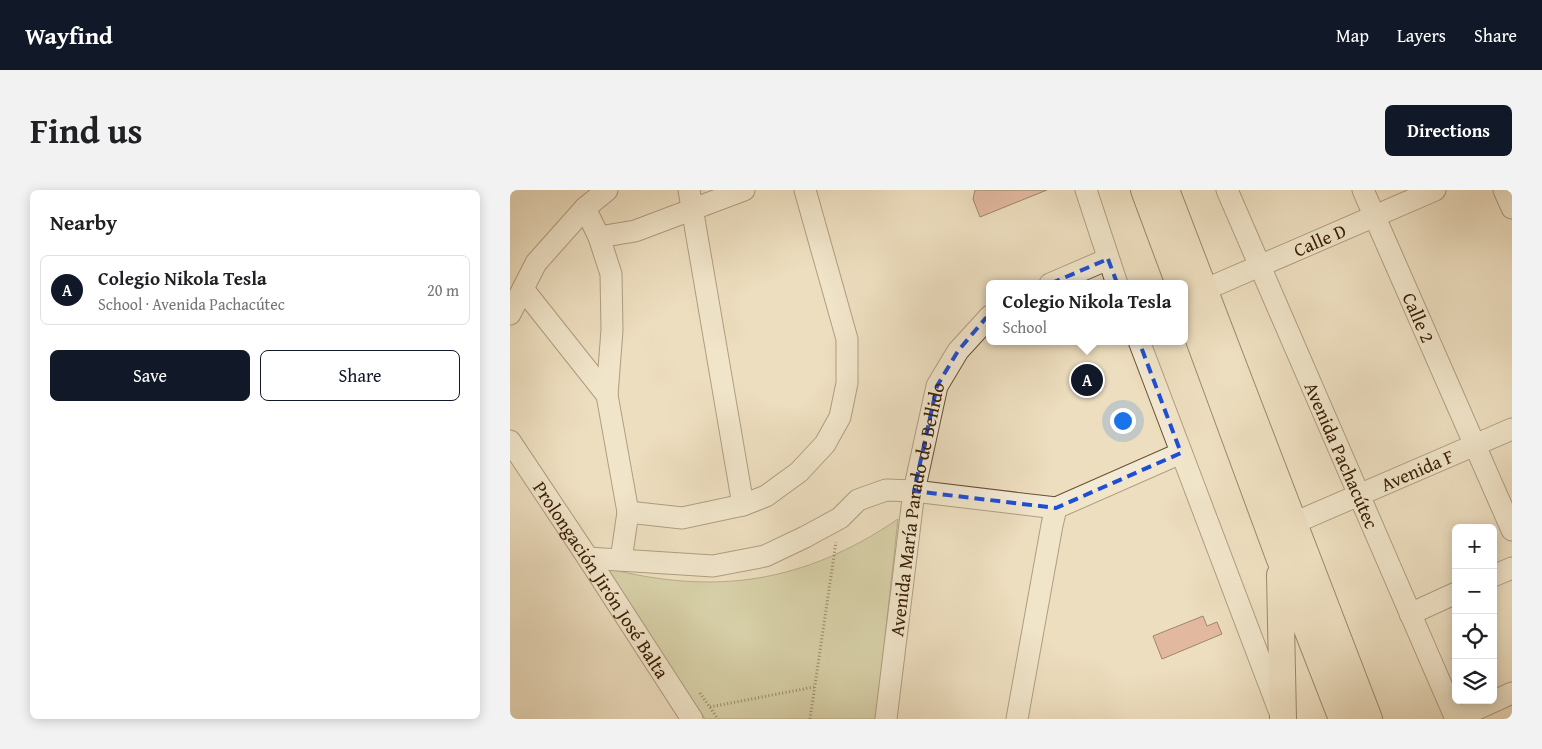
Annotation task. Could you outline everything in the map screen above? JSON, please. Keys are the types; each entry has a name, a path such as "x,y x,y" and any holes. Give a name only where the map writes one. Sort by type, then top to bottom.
{"main road":[{"path":"1144,190 1178,280"},
{"path":"1166,190 1194,295 1279,557 1342,719"},
{"path":"1194,295 1294,523 1369,719"},
{"path":"1279,557 1283,719"}],"street":[{"path":"510,314 536,262 585,208 607,190"},
{"path":"599,236 635,231 691,200 744,190"},
{"path":"628,512 682,518 743,505 766,496 799,472 825,444 840,417 848,383 847,339 805,190"},
{"path":"1086,190 1116,280"},
{"name":"Avenida Pachacútec","path":"1227,190 1456,719"},
{"name":"Calle 2","path":"1363,190 1512,530"},
{"name":"Calle D","path":"1194,295 1434,190"},
{"path":"1504,190 1512,208"},
{"path":"691,200 743,505"},
{"path":"585,208 599,236 611,274 612,330 607,395 628,512 621,560"},
{"path":"1059,280 1108,259"},
{"path":"523,289 607,395"},
{"name":"Avenida María Parado de Bellido","path":"886,719 914,491 936,386 958,351 986,320"},
{"path":"1139,345 1283,719"},
{"name":"Avenida F","path":"1294,523 1512,429"},
{"name":"Prolongación Jirón José Balta","path":"510,441 692,719"},
{"path":"588,558 712,566 765,556 840,518 858,500 886,490 914,491 1056,508 1180,454"},
{"path":"1017,719 1056,508"},
{"path":"1497,574 1512,568"},
{"path":"1410,614 1452,595"},
{"path":"1456,719 1512,693"}],"path":[{"path":"810,719 840,518"},
{"path":"710,707 814,687"}],"highlighted area":[{"path":"1108,259 1181,453 1056,508 914,491 937,386 958,351 985,319 1012,300"}],"green space":[{"path":"898,519 876,719 705,719 606,568 646,577 685,581 722,582 758,578 793,570 828,558 863,541"}],"building":[{"path":"975,190 1047,190 980,217 973,199"},
{"path":"1203,616 1207,626 1217,622 1222,634 1162,659 1153,636"}],"place":[{"name":"Colegio Nikola Tesla","path":"1087,380"}]}
